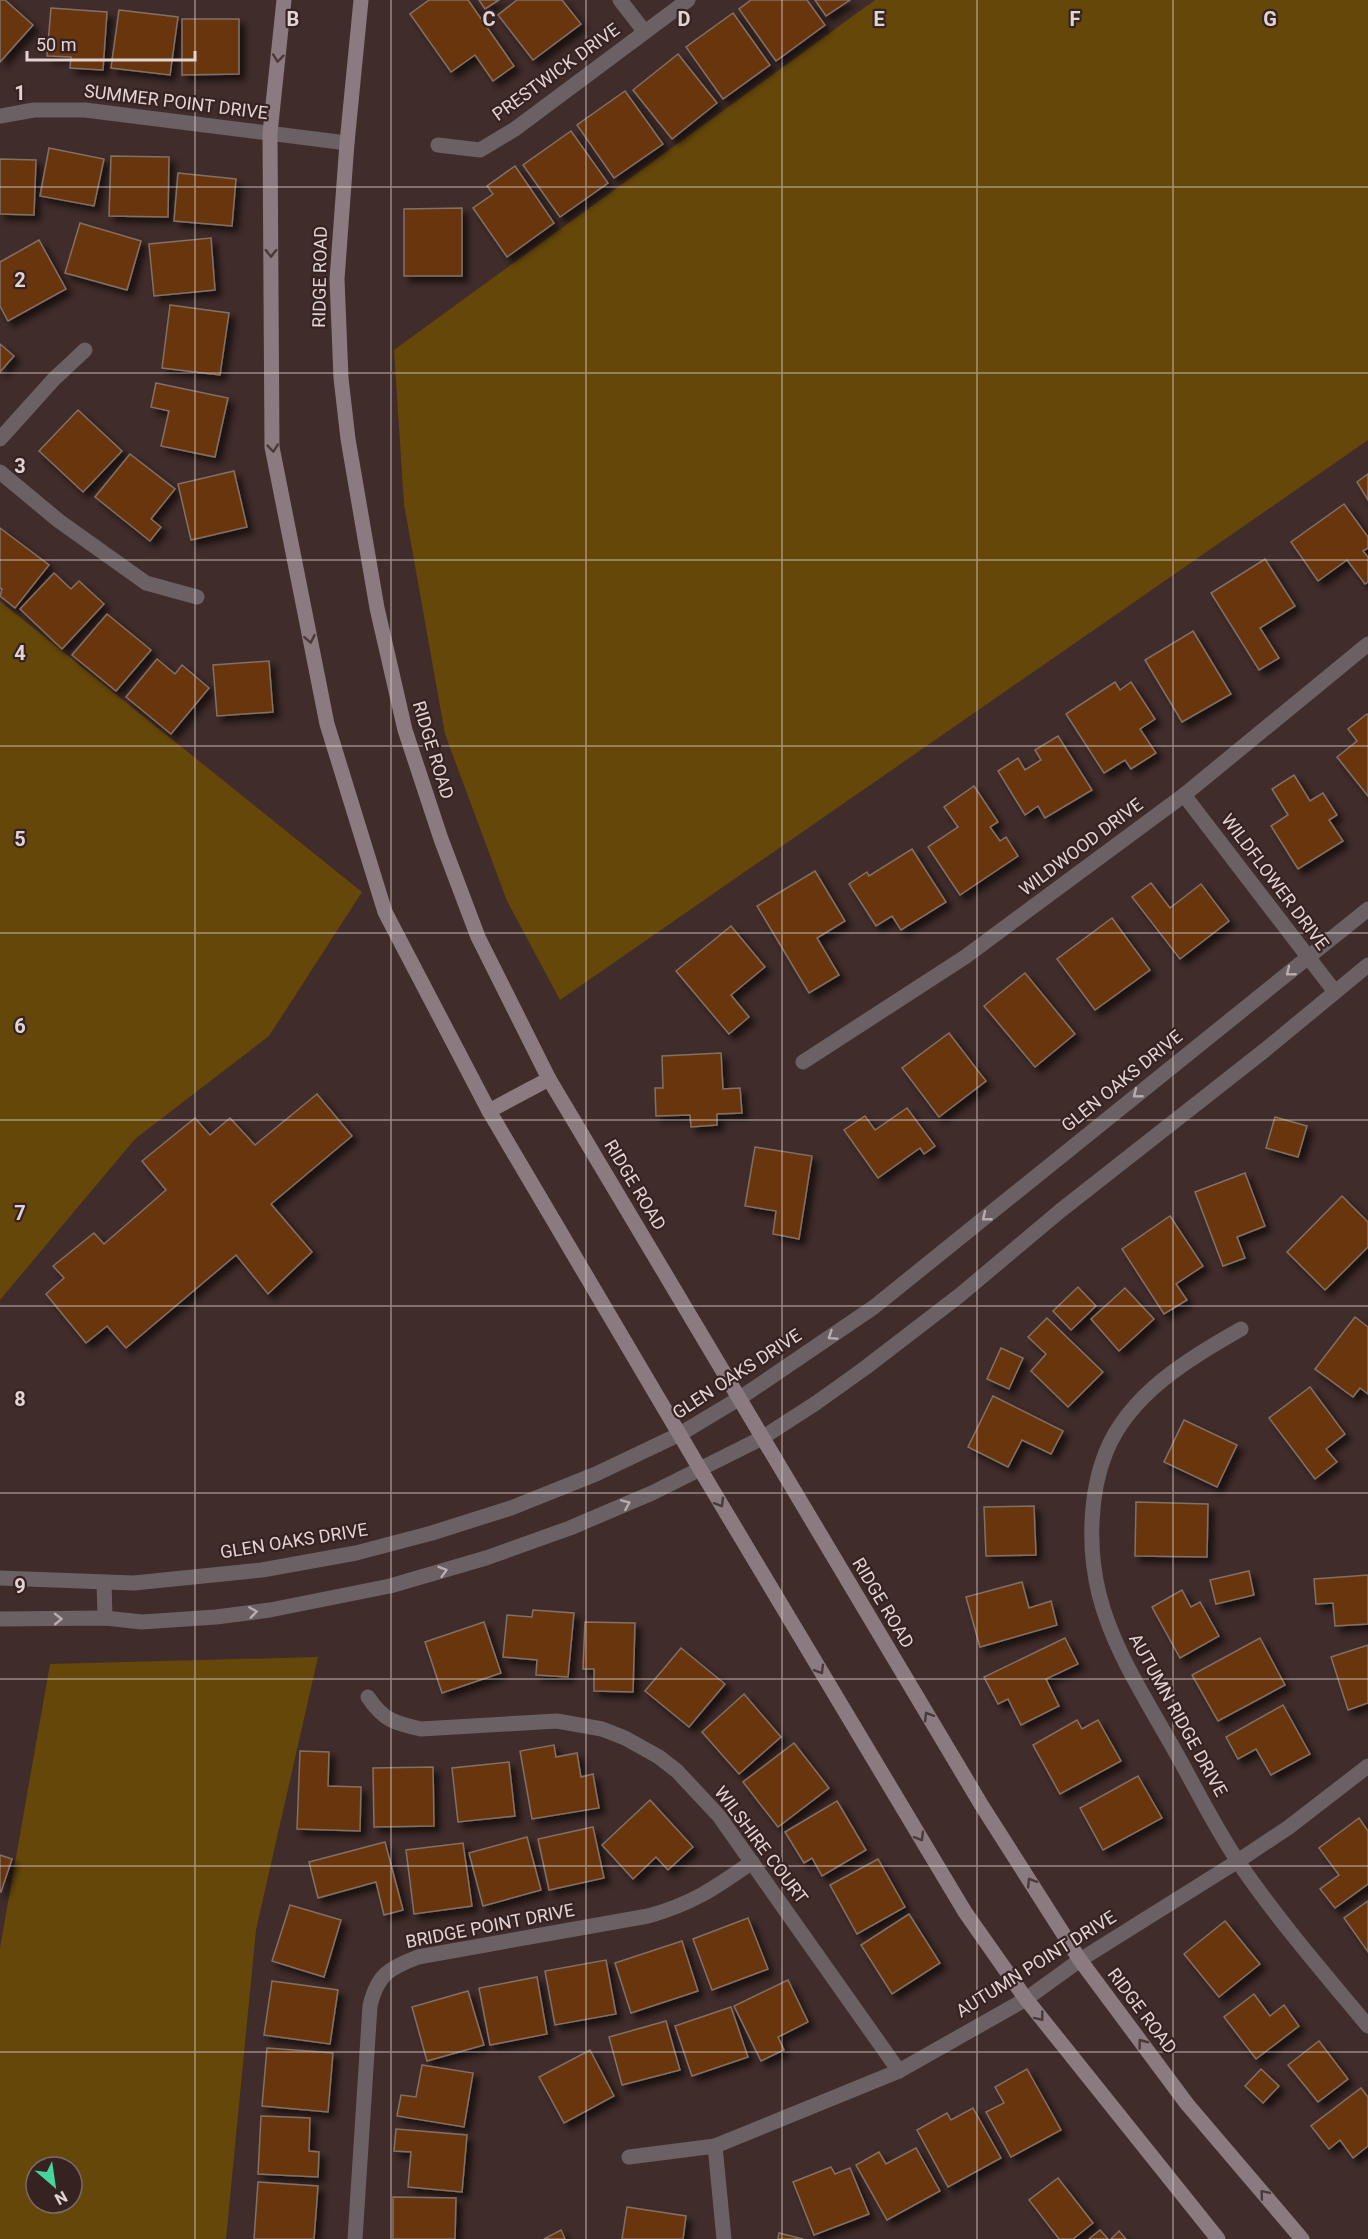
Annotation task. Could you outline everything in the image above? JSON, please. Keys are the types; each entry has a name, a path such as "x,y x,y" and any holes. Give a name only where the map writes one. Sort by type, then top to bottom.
{"main road":[{"path":"284,0 270,133 272,447 327,724 385,912 489,1111 965,1911 1026,1998 1218,2239"},
{"name":"RIDGE ROAD","path":"361,0 337,279 341,378 348,439 390,673 405,730 441,839 478,937 549,1079 982,1806 1080,1960 1187,2104 1302,2239"},
{"path":"489,1111 549,1079"}],"street":[{"path":"620,0 644,31"},
{"name":"PRESTWICK DRIVE","path":"438,145 480,150 515,129 688,0"},
{"name":"SUMMER POINT DRIVE","path":"0,116 34,110 85,110 347,143"},
{"path":"0,439 54,380 86,350"},
{"path":"0,472 59,521 146,584 197,597"},
{"name":"WILDWOOD DRIVE","path":"802,1062 965,957 1184,795 1368,644"},
{"name":"WILDFLOWER DRIVE","path":"1184,795 1335,992"},
{"name":"GLEN OAKS DRIVE","path":"0,1578 134,1583 262,1569 356,1553 432,1533 512,1508 596,1474 680,1434 740,1398 873,1307 1368,909"},
{"path":"0,1619 105,1618 142,1622 216,1617 270,1610 390,1586 486,1558 570,1528 652,1493 762,1438 832,1391 960,1295 1060,1211 1368,965"},
{"name":"AUTUMN RIDGE DRIVE","path":"1241,1329 1194,1356 1156,1384 1123,1421 1107,1450 1094,1496 1092,1524 1098,1592 1108,1626 1127,1668 1238,1862 1289,1931 1368,2026"},
{"path":"104,1582 105,1618"},
{"name":"WILSHIRE COURT","path":"368,1697 385,1718 421,1729 557,1721 602,1729 659,1756 677,1771 719,1816 899,2071"},
{"name":"AUTUMN POINT DRIVE","path":"629,2157 715,2146 899,2071 1026,1998 1080,1960 1238,1862 1289,1827 1368,1766"},
{"name":"BRIDGE POINT DRIVE","path":"355,2239 370,2006 381,1978 394,1966 418,1957 648,1916 671,1909 696,1899 752,1862"},
{"path":"715,2146 724,2239"}],"shaded area":[{"path":"875,0 1368,0 1368,440 560,1000 507,901 445,734 404,504 394,350"},
{"path":"0,601 362,892 269,1036 135,1139 0,1300"},
{"path":"318,1657 256,1930 226,2239 0,2239 0,1948 50,1664"}],"building":[{"path":"0,0 5,0 33,25 0,62"},
{"path":"429,0 468,0 514,66 493,81 475,55 451,72 410,14"},
{"path":"479,0 499,0 485,9"},
{"path":"517,0 562,0 581,24 533,60 498,15"},
{"path":"751,0 807,0 825,25 776,61 739,9"},
{"path":"815,0 850,0 826,16"},
{"path":"51,8 107,12 103,70 70,68 71,57 47,56"},
{"path":"119,10 178,17 170,75 111,68"},
{"path":"733,13 770,65 723,99 686,47"},
{"path":"182,19 239,19 239,74 182,75"},
{"path":"678,54 717,103 672,139 633,90"},
{"path":"625,91 663,144 614,178 577,125"},
{"path":"571,131 608,183 560,217 523,165"},
{"path":"49,148 104,159 94,206 40,196"},
{"path":"111,156 169,157 168,217 109,216"},
{"path":"0,159 36,160 34,215 0,214"},
{"path":"515,166 554,223 507,257 473,208 493,194 487,186"},
{"path":"178,173 236,179 232,226 174,221"},
{"path":"462,208 462,276 404,276 404,209"},
{"path":"80,223 141,241 127,290 65,273"},
{"path":"211,238 215,290 154,296 149,244"},
{"path":"39,240 66,289 8,321 0,306 0,262"},
{"path":"170,305 229,313 220,375 162,368"},
{"path":"0,344 14,356 0,372"},
{"path":"156,383 228,398 215,457 161,446 169,411 151,407"},
{"path":"78,410 122,451 83,492 39,451"},
{"path":"130,454 175,489 151,519 161,527 150,541 95,497"},
{"path":"234,471 247,527 191,540 178,484"},
{"path":"1368,474 1368,500 1357,482"},
{"path":"1344,504 1368,537 1368,548 1363,551 1368,557 1368,582 1365,584 1347,560 1318,581 1291,542"},
{"path":"0,528 49,565 15,608 0,596 2,589 0,588"},
{"path":"1265,559 1295,606 1260,628 1279,658 1259,670 1211,593"},
{"path":"54,573 71,589 79,581 104,604 62,649 20,609"},
{"path":"107,614 151,650 116,691 72,655"},
{"path":"1193,631 1231,694 1182,722 1145,660"},
{"path":"157,659 175,674 182,665 209,688 171,734 126,697"},
{"path":"269,661 273,712 217,716 213,665"},
{"path":"1115,682 1120,690 1131,682 1155,719 1140,729 1156,753 1131,769 1125,760 1104,773 1066,714"},
{"path":"1367,714 1368,796 1337,757 1357,741 1348,729"},
{"path":"1058,736 1092,790 1045,818 1038,806 1025,815 998,771 1018,758 1025,770 1041,760 1035,750"},
{"path":"1294,775 1310,801 1323,793 1337,815 1329,820 1343,841 1298,869 1271,826 1288,815 1272,789"},
{"path":"974,786 998,822 990,827 1000,841 1006,837 1018,856 960,895 928,847 958,827 944,807"},
{"path":"912,849 946,902 901,930 892,916 876,926 849,884 867,872 869,876"},
{"path":"815,871 845,921 817,938 839,975 809,993 757,906"},
{"path":"1151,883 1170,908 1201,884 1229,921 1180,959 1132,897"},
{"path":"1112,918 1150,970 1095,1010 1057,959"},
{"path":"731,926 765,967 731,995 749,1017 729,1034 676,971"},
{"path":"1025,973 1075,1034 1035,1067 984,1006"},
{"path":"949,1033 986,1081 939,1117 902,1068"},
{"path":"721,1053 723,1089 740,1088 742,1113 717,1114 717,1125 691,1127 690,1115 656,1116 655,1088 663,1088 662,1056"},
{"path":"317,1094 352,1136 271,1204 312,1252 268,1294 236,1255 126,1348 107,1326 86,1343 46,1294 64,1278 53,1266 94,1233 104,1244 166,1190 142,1161 195,1118 210,1135 230,1118 255,1145"},
{"path":"907,1108 935,1146 924,1154 920,1148 878,1178 844,1130 865,1116 875,1130"},
{"path":"1275,1117 1307,1126 1298,1157 1266,1148"},
{"path":"755,1147 812,1156 799,1239 773,1234 776,1211 745,1206"},
{"path":"1245,1173 1265,1226 1237,1237 1245,1258 1223,1266 1195,1192"},
{"path":"1342,1196 1368,1222 1368,1247 1325,1290 1287,1252"},
{"path":"1170,1216 1203,1266 1176,1284 1187,1300 1164,1314 1122,1249"},
{"path":"1078,1287 1096,1306 1071,1330 1053,1311"},
{"path":"1125,1288 1154,1319 1119,1351 1091,1319"},
{"path":"1355,1317 1368,1327 1368,1394 1360,1388 1353,1397 1315,1369"},
{"path":"1047,1318 1103,1372 1068,1407 1031,1371 1046,1354 1028,1337"},
{"path":"1001,1348 1023,1358 1009,1389 987,1379"},
{"path":"1310,1387 1345,1434 1326,1449 1337,1462 1315,1479 1269,1418"},
{"path":"993,1396 1063,1431 1051,1454 1022,1440 1008,1467 968,1447"},
{"path":"1184,1420 1237,1445 1217,1487 1164,1462"},
{"path":"1136,1502 1208,1504 1207,1557 1135,1556"},
{"path":"1034,1506 1036,1555 986,1556 984,1507"},
{"path":"1249,1571 1254,1595 1216,1604 1210,1580"},
{"path":"1368,1575 1368,1624 1335,1626 1333,1603 1316,1604 1314,1579"},
{"path":"1022,1582 1029,1608 1051,1601 1057,1625 980,1647 966,1597"},
{"path":"1182,1590 1191,1607 1200,1602 1219,1636 1180,1658 1152,1607"},
{"path":"533,1610 574,1613 568,1677 536,1675 537,1660 503,1657 507,1615 532,1617"},
{"path":"484,1622 501,1673 442,1693 425,1642"},
{"path":"585,1622 635,1623 633,1692 594,1691 594,1669 583,1669"},
{"path":"1065,1638 1078,1664 1046,1679 1059,1706 1021,1725 1008,1699 998,1704 984,1677"},
{"path":"1260,1638 1285,1685 1218,1721 1192,1675"},
{"path":"1368,1645 1368,1703 1348,1710 1331,1657"},
{"path":"681,1648 725,1684 689,1727 645,1691"},
{"path":"744,1694 781,1737 739,1774 702,1732"},
{"path":"1283,1705 1310,1754 1271,1775 1256,1749 1238,1759 1226,1737"},
{"path":"1077,1720 1082,1729 1098,1720 1121,1761 1060,1794 1033,1745"},
{"path":"794,1743 829,1788 778,1827 743,1782"},
{"path":"554,1745 556,1757 577,1753 581,1777 593,1774 599,1808 532,1819 520,1751"},
{"path":"300,1751 329,1752 328,1786 361,1787 360,1831 297,1829"},
{"path":"509,1762 515,1816 458,1822 452,1768"},
{"path":"433,1767 434,1826 374,1827 373,1768"},
{"path":"1138,1776 1162,1818 1103,1850 1080,1808"},
{"path":"650,1800 693,1847 668,1870 656,1857 633,1879 602,1845"},
{"path":"837,1801 866,1850 822,1876 812,1858 804,1863 785,1832"},
{"path":"1359,1818 1368,1831 1368,1884 1335,1908 1320,1889 1339,1875 1319,1848"},
{"path":"593,1827 604,1878 549,1890 538,1839"},
{"path":"527,1837 541,1890 483,1906 469,1853"},
{"path":"385,1842 403,1910 384,1915 376,1882 318,1898 309,1862"},
{"path":"463,1843 472,1906 414,1914 406,1850"},
{"path":"0,1855 12,1859 1,1892 0,1892"},
{"path":"878,1859 905,1907 857,1934 830,1885"},
{"path":"1368,1901 1368,1952 1344,1918"},
{"path":"290,1905 341,1920 324,1977 272,1961"},
{"path":"909,1914 940,1963 892,1994 861,1945"},
{"path":"748,1918 768,1969 712,1990 693,1939"},
{"path":"1225,1921 1260,1964 1219,1997 1184,1954"},
{"path":"682,1941 698,1991 631,2013 615,1963"},
{"path":"606,1960 616,2014 555,2025 545,1971"},
{"path":"537,1977 547,2034 490,2045 479,1988"},
{"path":"788,1980 808,2022 778,2037 784,2050 761,2061 734,2006"},
{"path":"272,1981 338,1990 330,2044 264,2035"},
{"path":"468,1991 484,2045 427,2061 412,2007"},
{"path":"1254,1994 1270,2016 1284,2005 1299,2026 1256,2059 1224,2017"},
{"path":"731,2007 748,2057 692,2076 675,2026"},
{"path":"666,2021 680,2070 622,2085 609,2037"},
{"path":"1319,2041 1348,2079 1318,2102 1288,2065"},
{"path":"267,2048 333,2053 328,2112 262,2106"},
{"path":"590,2050 614,2096 564,2123 539,2077"},
{"path":"422,2065 473,2073 464,2127 397,2116 401,2095 416,2097"},
{"path":"1027,2069 1061,2130 1011,2157 986,2112 1004,2103 995,2087"},
{"path":"1261,2069 1279,2086 1263,2103 1245,2086"},
{"path":"1361,2088 1368,2097 1368,2146 1353,2158 1340,2140 1329,2149 1311,2126"},
{"path":"973,2108 1001,2158 948,2187 917,2130 947,2113 951,2120"},
{"path":"261,2116 310,2118 309,2151 319,2152 318,2177 258,2174"},
{"path":"396,2129 467,2135 462,2192 408,2187 411,2152 394,2151"},
{"path":"916,2148 940,2191 887,2220 856,2165 879,2152 886,2164"},
{"path":"831,2167 835,2174 850,2168 869,2214 814,2235 793,2182"},
{"path":"1058,2178 1093,2223 1073,2239 1059,2239 1029,2200"},
{"path":"258,2182 318,2186 314,2239 254,2239"},
{"path":"393,2197 456,2198 455,2239 393,2239"},
{"path":"627,2207 686,2216 683,2239 622,2239"},
{"path":"561,2230 565,2239 544,2239"},
{"path":"1100,2230 1108,2239 1089,2239"},
{"path":"1119,2231 1126,2239 1111,2239"},
{"path":"779,2233 803,2239 778,2239"}]}
